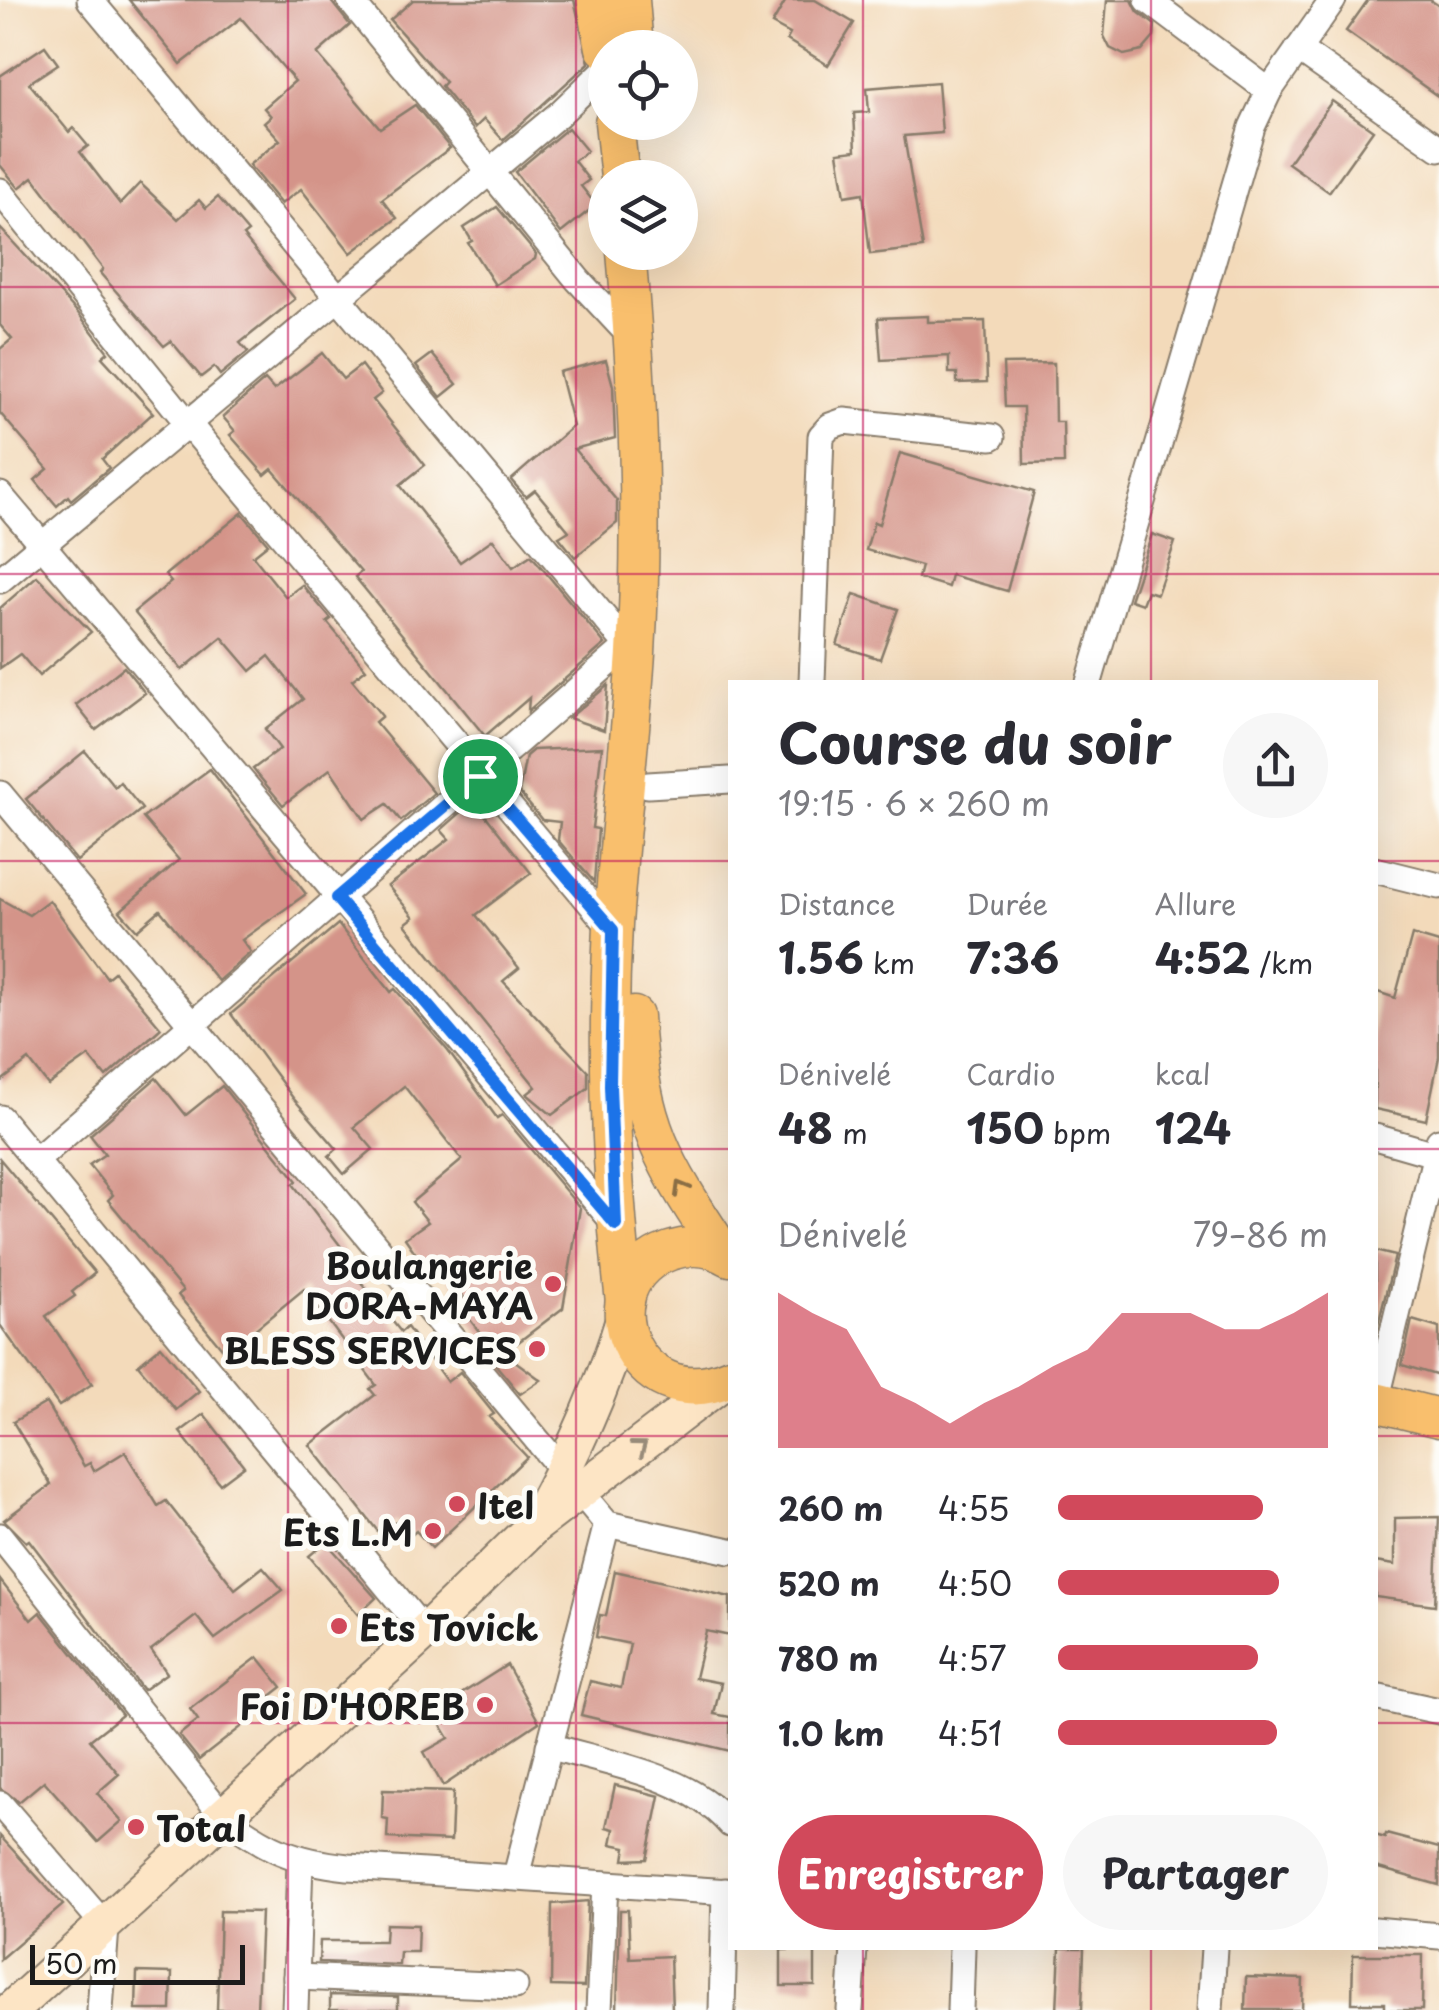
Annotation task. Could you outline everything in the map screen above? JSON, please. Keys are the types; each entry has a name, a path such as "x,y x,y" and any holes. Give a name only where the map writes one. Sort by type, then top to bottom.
{"main road":[{"path":"596,0 602,30"},
{"path":"630,0 632,30"},
{"path":"628,270 639,470 632,649 613,930 610,1086 616,1225 624,1310 636,1356 668,1382 708,1386 728,1378"},
{"path":"650,270 660,466 648,785 635,928 637,1073 647,1121 659,1150 726,1254"},
{"path":"573,1481 634,1279 662,1254 685,1247 726,1254"},
{"path":"11,2010 425,1632 534,1526 573,1481 728,1379"},
{"path":"1378,1403 1439,1418"}],"street":[{"path":"35,1160 336,898 632,649 90,0"},
{"path":"350,0 578,280 634,340"},
{"path":"1148,0 1270,91"},
{"path":"1090,680 1217,235 1252,128 1270,91 1333,0"},
{"path":"1298,49 1439,148"},
{"path":"0,580 588,85"},
{"path":"0,191 480,776 613,930"},
{"path":"812,680 820,436 844,420 992,436"},
{"path":"0,495 336,898 616,1225"},
{"path":"648,785 728,780"},
{"path":"0,794 607,1524 728,1551"},
{"path":"1378,871 1439,886"},
{"path":"0,1118 425,1632"},
{"path":"1378,1138 1437,1148 1378,1394"},
{"path":"516,1876 607,1524"},
{"path":"0,1536 223,1816 259,1843 300,1862 728,1891 722,2010"},
{"path":"1378,1698 1439,1711"},
{"path":"549,1746 671,1783 710,1804 728,1822"},
{"path":"0,1804 106,1926 100,2010"},
{"path":"295,2010 300,1862"},
{"path":"599,2010 604,1884"},
{"path":"1378,1930 1439,1936"},
{"path":"850,2010 854,1950"},
{"path":"960,2010 962,1950"},
{"path":"1210,2010 1214,1950"},
{"path":"296,1977 515,1986"}],"building":[{"path":"129,0 330,0 350,25 317,54 380,128 415,105 450,148 382,199 397,218 351,253 301,189 281,204 249,165 280,140 264,122 271,116 264,108 295,81 241,18 181,64"},
{"path":"413,0 574,0 588,64 503,140 484,119 475,128 441,86 445,82 390,20"},
{"path":"786,0 815,0 854,23 828,65 787,40 790,34 772,24"},
{"path":"1107,0 1132,0 1138,12 1155,25 1154,37 1142,51 1124,55 1110,48 1104,36"},
{"path":"1368,0 1430,0 1439,6 1439,97 1346,31"},
{"path":"45,46 58,64 29,83 69,132 73,128 88,146 80,152 120,204 140,183 178,219 199,200 206,208 218,197 248,232 243,236 295,299 240,343 248,352 220,375 214,367 201,377 171,341 164,346 100,273 103,269 33,177 19,188 0,165 0,76"},
{"path":"938,82 942,133 904,136 923,248 870,254 863,193 845,196 838,152 856,150 854,113 869,112 867,88"},
{"path":"1332,101 1373,130 1329,192 1288,163"},
{"path":"568,128 587,151 574,161 588,179 581,186 588,195 588,211 561,233 515,172"},
{"path":"497,207 536,254 535,259 495,285 468,243 472,241 464,228"},
{"path":"0,228 78,313 108,352 102,357 153,413 102,459 109,468 71,500 68,496 57,506 35,480 48,469 0,413 0,349 12,339 0,325"},
{"path":"928,316 928,322 985,321 987,382 957,383 957,373 949,373 949,356 881,360 878,318"},
{"path":"322,353 343,379 361,365 382,393 373,400 425,465 400,485 460,562 493,539 513,567 531,555 605,644 528,711 529,698 485,736 355,577 361,572 272,469 265,475 230,435 235,431 223,417 242,400 265,380 274,390"},
{"path":"432,354 457,384 441,397 416,366"},
{"path":"606,360 613,386 615,438 574,449 617,501 617,523 575,557 559,537 569,531 535,490 526,497 511,480 573,426 559,372"},
{"path":"1054,363 1055,422 1063,422 1064,463 1024,464 1023,407 1005,407 1003,364"},
{"path":"900,453 1034,492 1007,591 951,575 948,587 918,578 921,566 866,550 874,522 879,524"},
{"path":"242,513 268,544 253,556 286,597 302,585 331,619 327,622 366,669 352,680 382,716 375,722 434,793 401,821 387,804 364,819 330,769 283,805 253,769 280,749 265,729 303,699 269,656 251,671 222,637 182,670 134,612 171,582 165,575"},
{"path":"1152,534 1175,542 1157,594 1147,591 1142,604 1130,600"},
{"path":"37,576 91,632 39,676 20,654 0,668 0,608"},
{"path":"854,594 898,609 880,659 837,645"},
{"path":"124,667 145,693 96,730 76,705"},
{"path":"608,685 604,730 569,718"},
{"path":"602,747 592,828 598,829 594,882 558,840 560,822 542,820 519,792 526,756 533,750"},
{"path":"85,751 115,787 120,782 142,809 77,861 26,799"},
{"path":"210,769 306,894 242,940 251,952 218,981 160,910 137,930 120,911 179,860 143,818"},
{"path":"474,801 531,873 476,915 519,968 503,981 588,1071 588,1088 552,1115 527,1094 536,1087 405,924 414,917 388,886 449,839 441,830"},
{"path":"0,899 29,915 49,900 107,978 114,972 161,1028 106,1077 89,1056 48,1085 29,1060 0,1082"},
{"path":"338,924 391,992 395,989 448,1051 497,1118 502,1115 580,1208 563,1308 504,1353 541,1380 520,1394 486,1353 492,1348 460,1307 467,1302 435,1256 423,1264 405,1238 428,1222 412,1202 462,1160 404,1086 354,1127 373,1149 344,1174 329,1156 337,1149 293,1098 231,1014"},
{"path":"1412,935 1439,943 1439,1057 1426,1120 1378,1110 1378,992 1395,998"},
{"path":"156,1078 186,1115 222,1086 297,1181 293,1184 346,1253 341,1257 401,1332 407,1327 447,1382 460,1372 494,1414 489,1417 527,1457 432,1548 416,1531 409,1537 397,1521 380,1534 310,1445 375,1395 370,1389 376,1385 304,1289 226,1353 178,1295 183,1291 108,1200 113,1195 89,1165 105,1154 90,1135"},
{"path":"0,1159 95,1273 72,1292 75,1296 46,1316 92,1384 59,1406 0,1325"},
{"path":"1378,1252 1395,1256 1378,1325"},
{"path":"1412,1320 1439,1328 1439,1376 1402,1365"},
{"path":"161,1346 199,1391 176,1410 138,1365"},
{"path":"46,1403 84,1466 90,1463 94,1471 125,1452 158,1506 166,1501 235,1589 263,1567 283,1590 215,1639 196,1616 151,1650 167,1673 143,1690 29,1540 26,1542 4,1520 51,1485 13,1422"},
{"path":"204,1414 244,1466 220,1484 180,1432"},
{"path":"1439,1517 1435,1605 1378,1597 1378,1562 1395,1565 1395,1518"},
{"path":"326,1542 376,1598 358,1615 309,1556"},
{"path":"615,1571 728,1597 728,1636 706,1631 695,1678 721,1683 714,1714 728,1717 728,1751 581,1715 590,1681 621,1688 630,1644 596,1637 600,1615 606,1616"},
{"path":"0,1580 31,1620 40,1612 122,1715 90,1740 119,1774 97,1793 122,1821 98,1842 44,1781 19,1802 0,1788"},
{"path":"258,1657 282,1687 264,1701 268,1706 199,1760 179,1735 198,1720 190,1709"},
{"path":"507,1665 539,1722 443,1786 424,1752 449,1738 433,1712"},
{"path":"615,1785 660,1796 647,1859 624,1860 626,1847 611,1844 614,1829 606,1827"},
{"path":"383,1790 453,1792 451,1841 387,1838 388,1819 382,1818"},
{"path":"1386,1834 1439,1848 1439,1885 1378,1868 1378,1836 1385,1838"},
{"path":"0,1836 63,1905 0,1959"},
{"path":"588,1901 584,1987 551,1986 552,1904"},
{"path":"620,1910 628,1910 630,1958 670,1956 672,2010 617,2010"},
{"path":"220,1911 261,1912 257,2010 217,2010"},
{"path":"386,1924 418,1925 417,1952 400,1952 399,1965 319,1962 320,1941 385,1941"},
{"path":"781,1950 815,1950 815,1986 781,1986"},
{"path":"1060,1950 1084,1950 1082,2010 1057,2010"},
{"path":"1353,1955 1423,1955 1422,2010 1385,2010 1385,2003 1352,2003"},
{"path":"137,1972 172,1973 171,2010 136,2010"},
{"path":"1246,1977 1303,1979 1302,2010 1245,2010"},
{"path":"330,1995 398,1997 398,2010 330,2010"}],"place":[{"name":"Boulangerie DORA-MAYA","path":"553,1284"},
{"name":"BLESS SERVICES","path":"537,1349"},
{"name":"Itel","path":"457,1504"},
{"name":"Ets L.M","path":"433,1531"},
{"name":"Ets Tovick","path":"339,1626"},
{"name":"Foi D'HOREB","path":"485,1705"},
{"name":"Total","path":"136,1827"}],"route":[{"path":"480,776 613,930 610,1086 616,1225 336,898 480,776"}]}
